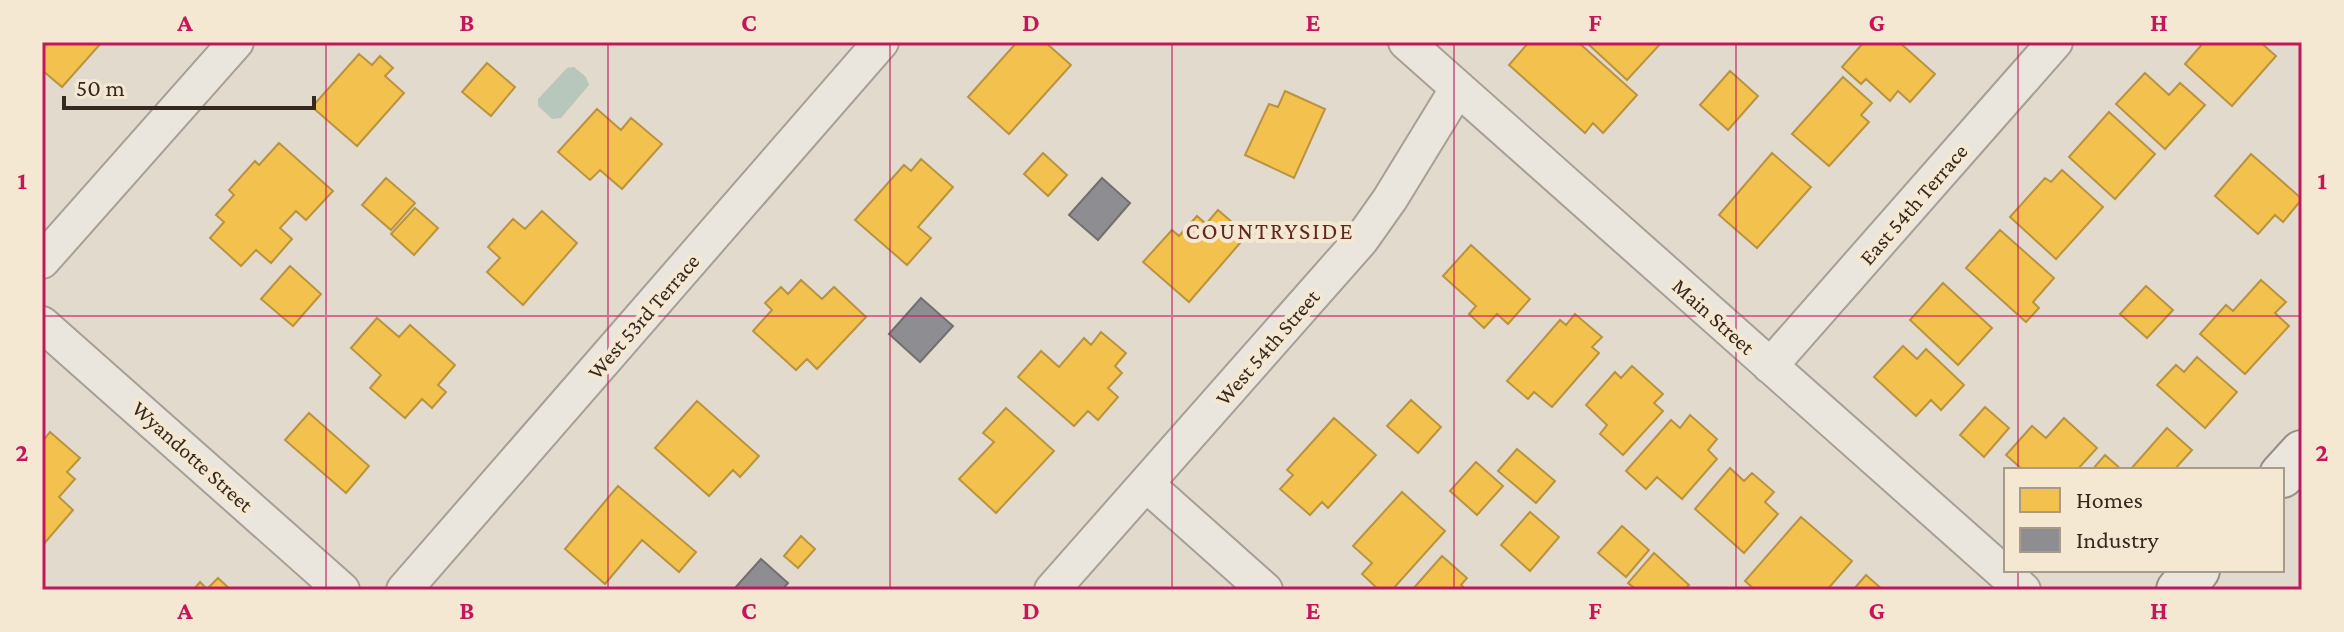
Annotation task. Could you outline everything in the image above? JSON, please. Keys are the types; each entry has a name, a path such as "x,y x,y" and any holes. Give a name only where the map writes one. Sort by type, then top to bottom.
{"main road":[{"path":"2284,473 2302,453"},
{"path":"2179,590 2195,572"}],"street":[{"path":"42,261 236,42"},
{"name":"West 53rd Terrace","path":"404,590 881,42"},
{"name":"East 54th Terrace","path":"1770,366 2055,42"},
{"name":"Main Street","path":"1425,48 1458,88 2023,590"},
{"name":"West 54th Street","path":"1052,590 1361,240 1458,88"},
{"name":"Wyandotte Street","path":"42,324 342,590"},
{"path":"1146,484 1265,590"}],"shaded area":[{"path":"574,67 586,77 589,85 561,118 552,119 538,106 538,99 567,68"}],"building: Homes":[{"path":"42,42 102,42 62,87 42,70"},
{"path":"1017,42 1045,42 1071,65 1009,134 968,97"},
{"path":"1529,42 1578,42 1637,95 1603,133 1593,123 1585,133 1509,65"},
{"path":"1586,42 1662,42 1627,80"},
{"path":"1864,42 1899,42 1935,74 1910,102 1898,91 1890,101 1866,79 1861,84 1842,67"},
{"path":"2204,42 2260,42 2276,56 2232,106 2185,64"},
{"path":"359,54 372,65 380,56 393,68 385,76 404,93 357,146 312,107"},
{"path":"487,63 515,87 491,116 462,92"},
{"path":"1730,71 1758,96 1728,130 1700,105"},
{"path":"2145,73 2169,95 2180,83 2205,105 2165,149 2116,104"},
{"path":"1843,77 1872,103 1861,115 1869,122 1829,166 1792,134"},
{"path":"1285,91 1325,109 1294,178 1245,155 1269,104 1278,107"},
{"path":"597,109 621,130 631,118 662,144 622,189 600,170 590,180 558,152"},
{"path":"2109,112 2155,154 2115,199 2069,157"},
{"path":"279,143 333,191 306,220 296,211 280,228 292,239 271,263 256,250 241,266 210,238 224,222 216,215 234,195 229,190 255,161 259,165"},
{"path":"1043,153 1067,175 1048,196 1024,174"},
{"path":"1772,153 1811,187 1757,248 1719,215"},
{"path":"2251,154 2302,199 2283,222 2275,215 2258,234 2215,196"},
{"path":"921,159 953,187 918,227 931,238 907,265 855,220 904,165 911,171"},
{"path":"2062,170 2103,207 2056,259 2010,217 2045,178 2051,182"},
{"path":"386,178 415,203 391,230 362,205"},
{"path":"415,208 438,228 414,255 391,234"},
{"path":"1218,210 1247,235 1189,302 1143,262 1172,230 1179,236 1197,216 1206,224"},
{"path":"542,211 577,243 523,305 487,272 500,258 488,247 513,219 525,229"},
{"path":"2000,230 2054,278 2033,302 2039,308 2026,322 1966,268"},
{"path":"1471,245 1530,299 1508,324 1497,314 1484,328 1469,314 1476,306 1443,276"},
{"path":"290,266 321,294 293,326 261,299"},
{"path":"801,280 822,299 834,287 866,317 817,369 807,359 796,370 753,331 772,310 765,303 781,287 788,294"},
{"path":"2261,280 2286,302 2275,313 2289,326 2245,374 2200,334 2226,305 2233,311"},
{"path":"1943,283 1992,328 1958,365 1910,320"},
{"path":"2146,286 2173,310 2147,338 2120,314"},
{"path":"1575,314 1602,337 1592,347 1599,353 1552,407 1534,392 1528,399 1507,381 1560,320 1566,325"},
{"path":"377,318 399,337 410,325 455,365 438,385 446,392 432,408 422,399 405,418 370,388 381,375 351,348"},
{"path":"1101,332 1126,353 1115,366 1122,373 1108,388 1118,397 1098,420 1088,411 1074,426 1018,377 1041,351 1059,367 1084,338 1091,345"},
{"path":"1903,346 1917,359 1926,349 1964,385 1941,410 1931,400 1916,416 1874,377"},
{"path":"2197,357 2237,392 2205,428 2157,385 2176,365 2184,372"},
{"path":"1632,366 1663,394 1654,403 1663,411 1623,455 1600,434 1607,425 1586,405 1615,372 1621,378"},
{"path":"1411,400 1441,427 1418,453 1387,426"},
{"path":"697,401 759,456 740,477 733,470 709,496 655,448"},
{"path":"1985,407 2009,428 1984,457 1960,435"},
{"path":"1006,408 1054,451 996,513 959,479 994,442 983,433"},
{"path":"309,413 369,466 346,493 285,440"},
{"path":"1690,415 1717,439 1708,450 1717,459 1682,499 1657,477 1646,489 1626,471 1671,420 1680,428"},
{"path":"1334,418 1376,455 1328,508 1322,502 1310,515 1280,489 1293,475 1287,470"},
{"path":"2064,418 2097,448 2079,468 2021,468 2006,455 2032,426 2046,438"},
{"path":"2167,428 2192,450 2176,468 2132,468"},
{"path":"50,432 80,458 67,472 75,479 59,497 73,510 42,546 42,442"},
{"path":"1517,449 1555,481 1536,503 1498,471"},
{"path":"2105,455 2120,468 2094,468"},
{"path":"1476,462 1503,486 1477,515 1450,491"},
{"path":"1730,468 1744,481 1752,473 1774,492 1765,502 1778,514 1744,553 1695,509"},
{"path":"618,486 696,552 679,572 642,540 605,584 565,549"},
{"path":"1402,492 1445,531 1392,590 1379,590 1362,574 1372,563 1353,546"},
{"path":"1530,512 1559,537 1530,571 1501,545"},
{"path":"1801,517 1852,561 1827,590 1755,590 1745,581"},
{"path":"1622,526 1649,550 1626,577 1598,553"},
{"path":"801,536 815,549 798,568 784,556"},
{"path":"1654,553 1689,585 1684,590 1637,590 1628,583"},
{"path":"1442,556 1467,578 1461,585 1467,590 1412,590"},
{"path":"1866,575 1883,590 1853,590"},
{"path":"218,578 231,590 193,590 200,582 207,589"}],"building: Industry":[{"path":"1102,178 1130,203 1098,240 1069,215"},
{"path":"921,298 953,326 920,362 889,334"},
{"path":"761,559 788,583 782,590 735,590 734,589"}],"district":[{"name":"COUNTRYSIDE","path":"1270,231"}]}
